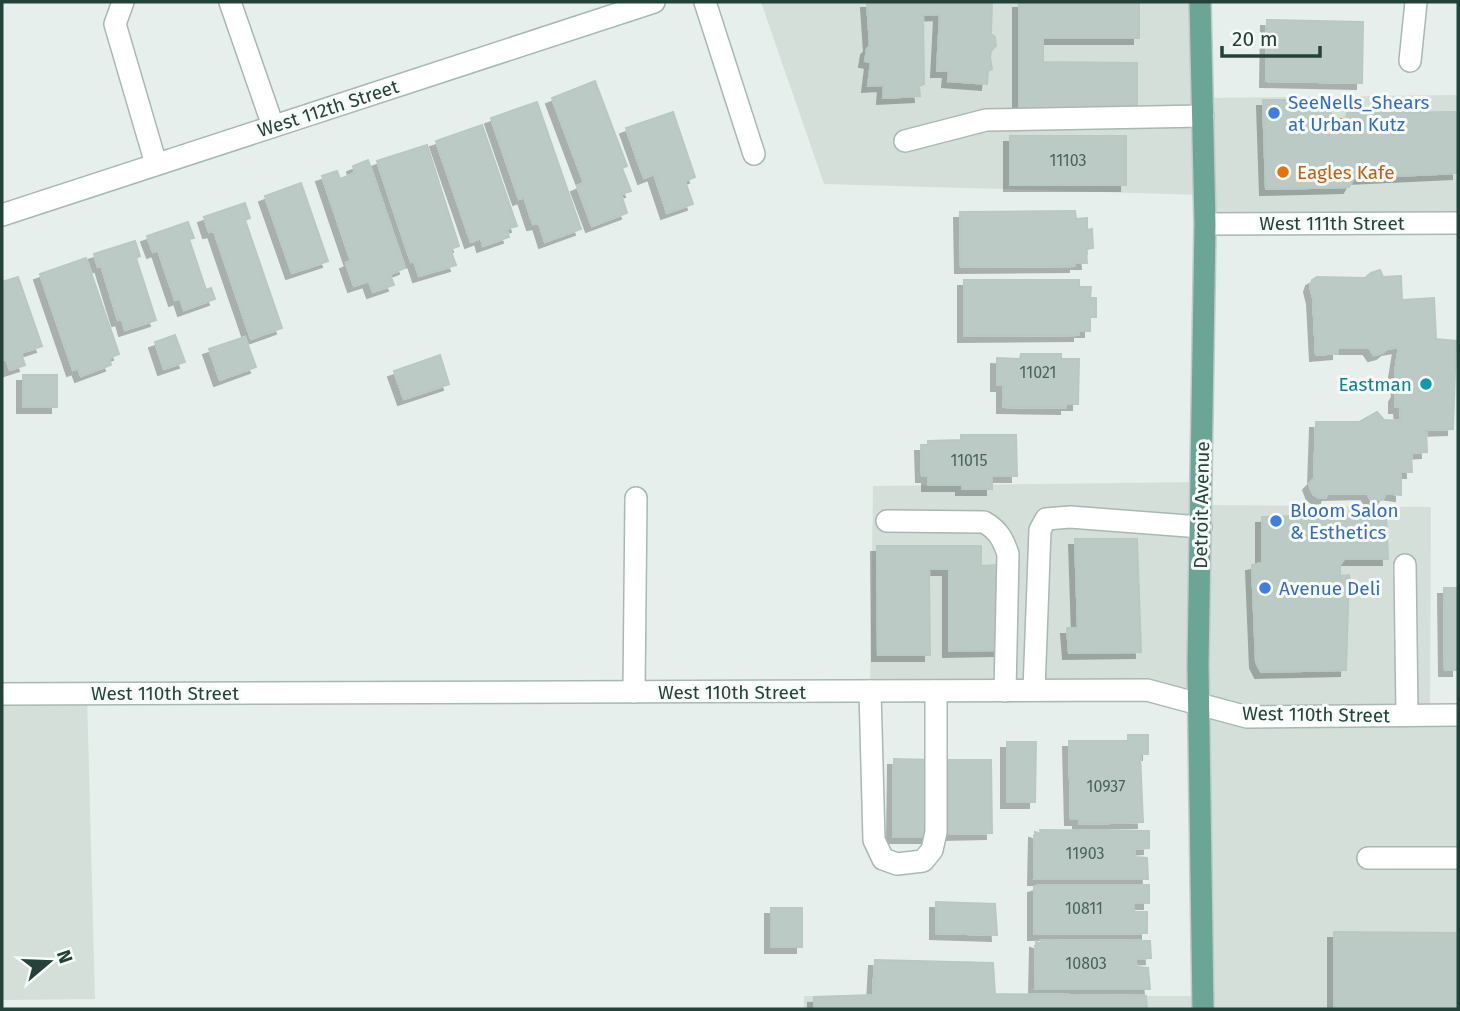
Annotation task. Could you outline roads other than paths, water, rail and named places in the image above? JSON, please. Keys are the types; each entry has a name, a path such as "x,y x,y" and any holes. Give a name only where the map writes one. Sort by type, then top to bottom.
{"main road":[{"name":"Detroit Avenue","path":"1199,2 1205,224 1199,705 1203,1009"}],"street":[{"path":"123,2 115,24 156,164"},
{"path":"230,2 272,127"},
{"name":"West 112th Street","path":"2,215 654,2"},
{"path":"705,2 754,154"},
{"path":"1410,61 1416,2"},
{"path":"905,141 986,120 1203,116"},
{"name":"West 111th Street","path":"1205,224 1458,223"},
{"path":"634,692 636,498"},
{"path":"1034,690 1040,530 1046,519 1070,517 1200,527"},
{"path":"887,521 984,522 994,528 1002,538 1008,554 1004,691"},
{"path":"1405,565 1407,715"},
{"path":"870,691 874,840 883,859 897,864 923,860 932,850 936,832 936,691"},
{"name":"West 110th Street","path":"2,694 1147,691 1247,717 1458,715"},
{"path":"1368,858 1458,858"}],"place":[{"name":"SeeNells_Shears at Urban Kutz","path":"1274,113"},
{"name":"Eagles Kafe","path":"1283,172"},
{"name":"Eastman","path":"1426,384"},
{"name":"Bloom Salon & Esthetics","path":"1276,521"},
{"name":"Avenue Deli","path":"1265,588"}]}
